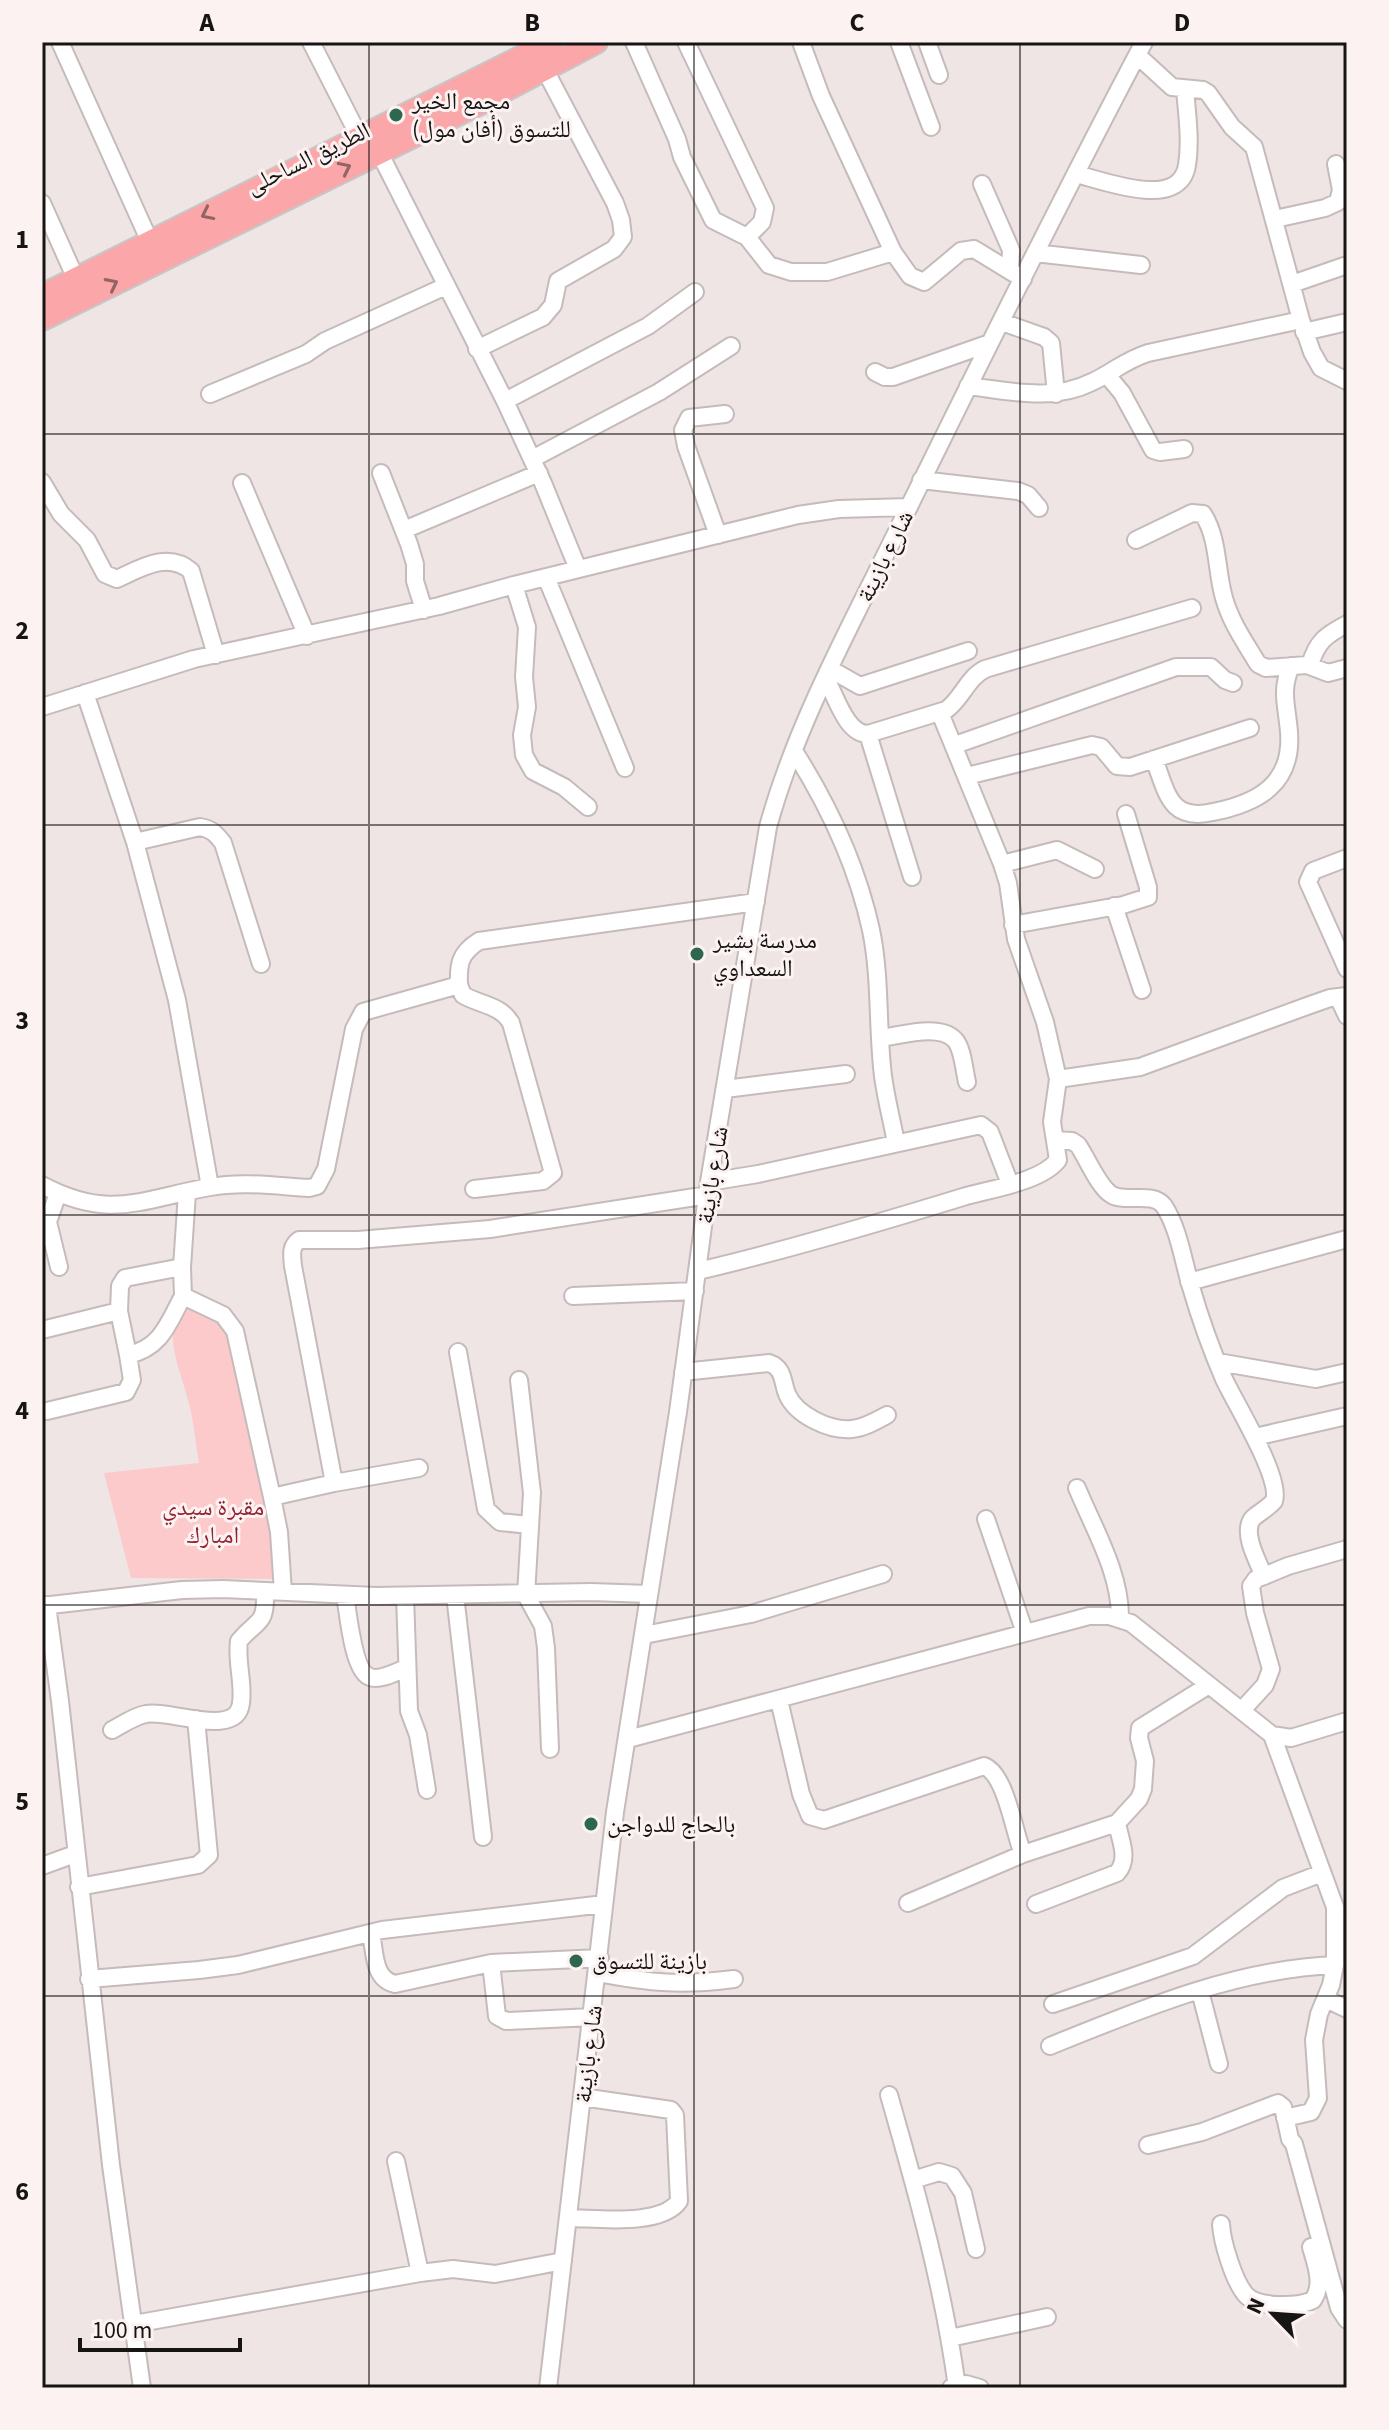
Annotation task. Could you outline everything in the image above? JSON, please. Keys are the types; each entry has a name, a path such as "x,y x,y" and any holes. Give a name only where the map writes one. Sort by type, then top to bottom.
{"highway":[{"name":"الطريق الساحلى","path":"42,319 369,145 552,42"},
{"name":"الطريق الساحلى","path":"42,296 150,242 369,145 480,103 596,42"}],"street":[{"path":"60,42 150,242"},
{"path":"311,42 446,286 505,401 578,569"},
{"path":"634,42 682,157 711,217 717,223 747,237 769,265 802,274 841,269 893,252"},
{"path":"686,42 765,208 762,222 747,237"},
{"path":"801,42 821,96 893,252 910,276 920,282 930,278 964,249 978,251 1016,275"},
{"path":"899,42 931,127"},
{"path":"927,42 939,75"},
{"path":"1141,48 1172,87 1208,93 1232,127 1254,147 1302,326 1321,368 1347,381"},
{"name":"شارع بازينة","path":"548,2388 615,1812 644,1635 708,1188 768,827 794,751 828,674 921,480 1002,322 1016,275 1035,253 1141,48"},
{"path":"477,349 543,317 553,305 558,281 614,249 623,237 615,203 544,68"},
{"path":"1076,174 1159,191 1175,186 1187,167 1185,89"},
{"path":"1275,219 1325,208 1338,202 1341,190 1336,164"},
{"path":"982,184 1011,250 1016,275"},
{"path":"42,203 76,279"},
{"path":"1035,253 1141,265"},
{"path":"1292,284 1347,265"},
{"path":"210,394 306,354 325,341 446,286"},
{"path":"505,401 648,326 695,292"},
{"path":"1002,322 1044,337 1051,343 1056,394"},
{"path":"968,386 1056,394 1074,390 1107,375 1124,361 1148,353 1302,326 1347,322"},
{"path":"875,372 893,377 990,343"},
{"path":"404,530 535,466 672,385 731,346"},
{"path":"1107,375 1122,393 1153,450 1184,449"},
{"path":"718,535 683,430 689,418 725,414"},
{"path":"381,473 414,560 415,581 424,610"},
{"path":"921,480 1018,491 1028,495 1039,508"},
{"path":"42,482 61,514 87,540 105,574 111,578 117,579 164,561 183,564 191,571 216,655"},
{"path":"242,483 307,636"},
{"path":"43,705 216,655 424,610 578,569 824,510 909,507"},
{"path":"1136,540 1192,513 1203,514 1212,535 1222,591 1233,625 1262,667 1310,665 1328,673 1347,668"},
{"path":"546,577 625,768"},
{"path":"514,585 527,627 524,677 527,707 522,735 524,755 533,771 564,787 588,807"},
{"path":"828,674 852,728 868,734 940,713 954,704 973,678 985,669 1192,608"},
{"path":"1310,665 1318,642 1347,624"},
{"path":"828,674 860,686 968,651"},
{"path":"1154,759 1170,802 1186,813 1212,813 1244,804 1267,792 1279,779 1288,756 1289,735 1283,690 1291,666"},
{"path":"955,745 1176,667 1211,667 1233,683"},
{"path":"85,693 135,842 177,1000 210,1187"},
{"path":"698,1271 840,1236 1010,1184 1054,1166 1058,1160 1052,1122 1058,1079 1045,1022 1016,939 1008,883 1002,864 940,713"},
{"path":"967,776 1092,745 1101,747 1122,768 1250,728"},
{"path":"868,734 912,877"},
{"path":"794,751 828,807 854,874 871,932 880,1001 883,1078 896,1143"},
{"path":"1013,925 1145,899 1149,892 1126,814"},
{"path":"135,842 200,827 210,828 216,833 223,843 261,964"},
{"path":"1002,864 1057,850 1095,869"},
{"path":"1347,858 1313,871 1308,882 1347,969"},
{"path":"474,1189 543,1181 553,1173 511,1023 498,1008 485,1006 463,995 459,985 462,955 479,941 756,902"},
{"path":"1114,906 1142,990"},
{"path":"42,1185 80,1201 110,1205 237,1184 317,1186 326,1169 358,1018 371,1010 459,985"},
{"path":"1058,1079 1140,1067 1342,996 1347,1016"},
{"path":"880,1038 933,1032 948,1036 955,1040 960,1052 967,1082"},
{"path":"725,1089 846,1074"},
{"path":"334,1483 293,1266 294,1244 308,1239 358,1240 490,1229 708,1188 981,1125 990,1132 1010,1184"},
{"path":"1056,1140 1072,1141 1078,1145 1104,1189 1112,1195 1151,1199 1164,1206 1218,1362 1255,1437 1276,1495 1270,1506 1250,1523 1248,1532 1264,1576"},
{"path":"58,1193 45,1223 59,1267"},
{"path":"128,1355 150,1349 183,1296 187,1193"},
{"path":"1189,1282 1347,1239"},
{"path":"47,1411 126,1392 132,1380 119,1311 120,1286 125,1278 182,1267"},
{"path":"573,1296 695,1291"},
{"path":"183,1296 223,1315 235,1331 279,1532 283,1592"},
{"path":"42,1330 119,1311"},
{"path":"458,1352 486,1509 500,1522 529,1525"},
{"path":"1218,1362 1316,1379 1347,1372"},
{"path":"683,1372 769,1363 776,1365 781,1372 788,1397 802,1413 819,1422 848,1430 887,1415"},
{"path":"519,1380 532,1493 526,1595 543,1626 550,1749"},
{"path":"1255,1437 1347,1416"},
{"path":"272,1497 419,1468"},
{"path":"1077,1488 1116,1584 1120,1619"},
{"path":"986,1519 1025,1633"},
{"path":"1242,1710 1265,1685 1271,1669 1255,1613 1251,1586 1256,1579 1288,1566 1347,1549"},
{"path":"644,1635 751,1614 883,1574"},
{"path":"142,2388 89,1979 60,1701 44,1606 182,1590 405,1596 591,1592 649,1594"},
{"path":"112,1730 146,1714 229,1720 237,1715 241,1705 239,1641 262,1620 265,1591"},
{"path":"345,1595 358,1668 370,1678 406,1668"},
{"path":"455,1595 483,1837"},
{"path":"405,1596 409,1711 418,1735 427,1790"},
{"path":"628,1739 1089,1616 1131,1623 1272,1735 1335,1907 1335,1965 1314,2040 1318,2098 1315,2108 1285,2118"},
{"path":"908,1903 1023,1854 1117,1823 1139,1799 1143,1789 1145,1761 1139,1738 1140,1728 1209,1685"},
{"path":"779,1700 801,1794 810,1816 824,1820 984,1766 994,1773 1001,1787 1023,1854"},
{"path":"79,1887 198,1865 209,1855 196,1719"},
{"path":"1272,1735 1291,1738 1347,1721"},
{"path":"1036,1904 1117,1873 1123,1867 1125,1857 1117,1823"},
{"path":"42,1866 75,1854"},
{"path":"1053,2004 1193,1956 1283,1888 1322,1873"},
{"path":"89,1979 238,1965 371,1933 604,1904"},
{"path":"371,1933 380,1976 395,1984 491,1963 599,1966 662,1984 700,1984 734,1979"},
{"path":"491,1963 500,2020 592,2017"},
{"path":"1050,2046 1108,2022 1200,1991 1276,1970 1335,1965"},
{"path":"1200,1991 1219,2064"},
{"path":"1326,1999 1347,2009"},
{"path":"889,2095 927,2225 950,2338 954,2387 966,2384 980,2388"},
{"path":"568,2218 651,2216 667,2213 679,2201 675,2115 671,2110 582,2097"},
{"path":"1148,2145 1202,2132 1278,2103 1283,2107 1290,2139 1287,2156 1319,2282 1319,2292 1313,2300 1293,2306 1246,2296 1225,2250 1221,2224"},
{"path":"1290,2139 1294,2144 1339,2308 1347,2320"},
{"path":"396,2161 420,2273"},
{"path":"913,2180 939,2172 952,2176 963,2193 976,2249"},
{"path":"134,2324 420,2273 453,2269 495,2274 563,2261"},
{"path":"950,2338 1047,2317"}],"green space":[{"name":"مقبرة سيدي امبارك","path":"182,1304 229,1322 275,1519 276,1579 131,1578 104,1473 199,1463 192,1415 174,1352 173,1328"}],"place":[{"name":"مجمع الخير للتسوق (أفان مول)","path":"396,115"},
{"name":"مدرسة بشير السعداوي","path":"697,954"},
{"name":"بالحاج للدواجن","path":"591,1824"},
{"name":"بازينة للتسوق","path":"576,1961"}]}
